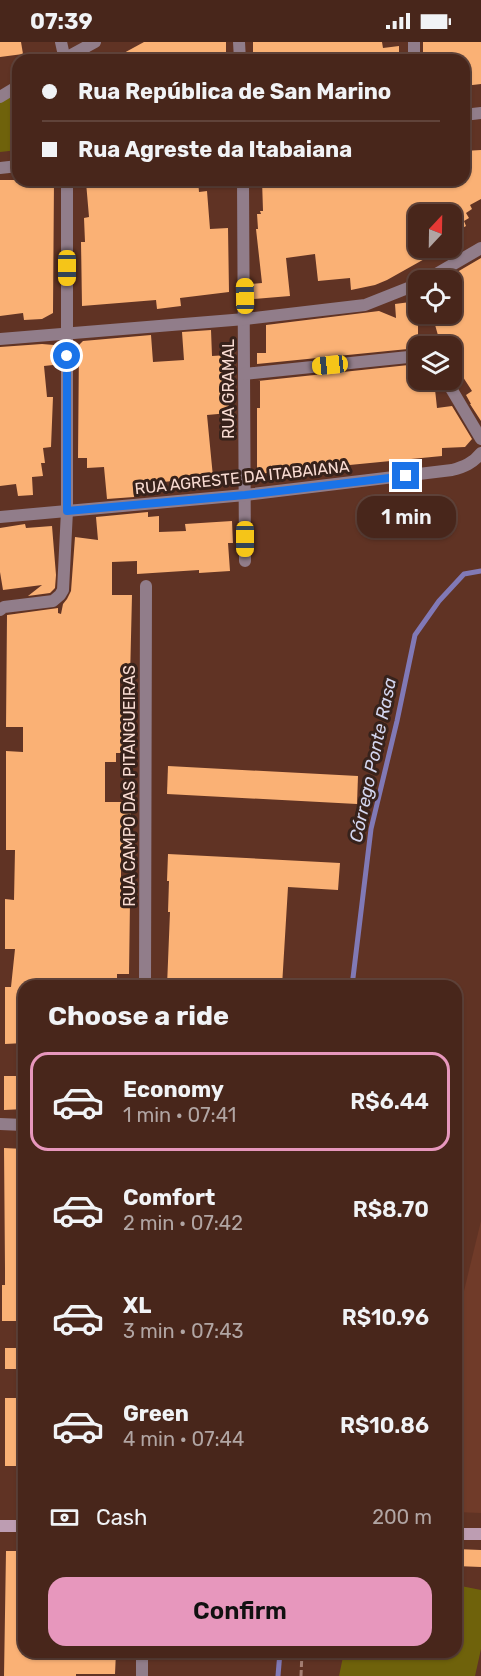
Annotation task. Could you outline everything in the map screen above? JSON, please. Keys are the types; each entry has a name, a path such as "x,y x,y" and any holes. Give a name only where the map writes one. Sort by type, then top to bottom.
{"street":[{"path":"74,54 95,42"},
{"path":"0,610 4,607 53,601 63,590 67,511 67,186"},
{"name":"RUA GRAMAL","path":"243,186 245,561"},
{"path":"443,270 481,248"},
{"path":"0,339 245,319 365,305 408,288"},
{"path":"244,374 408,357"},
{"path":"452,390 481,439"},
{"name":"RUA AGRESTE DA ITABAIANA","path":"0,517 245,495 452,470 467,466 481,453"},
{"name":"RUA CAMPO DAS PITANGUEIRAS","path":"145,980 146,586"},
{"path":"0,1124 18,1125"},
{"path":"0,1526 18,1526"},
{"path":"462,1534 481,1534"},
{"path":"142,1658 142,1676"}],"path":[{"path":"301,1676 302,1658"}],"shaded area":[{"path":"12,87 12,151 0,152 0,94"},
{"path":"481,1221 481,1513 462,1512 462,1299"},
{"path":"462,1586 481,1590 481,1649 475,1676 339,1676 343,1658 462,1658"}],"building":[{"path":"0,42 21,42 23,54 0,57"},
{"path":"144,42 226,42 226,54 122,54"},
{"path":"253,42 382,42 383,48 399,46 399,54 253,54"},
{"path":"423,42 481,42 481,84 470,85 470,54 423,54"},
{"path":"481,150 481,199 470,205 472,209 466,213 469,218 464,221 466,226 462,228 462,204 408,204 408,258 426,258 387,280 351,290 350,278 318,281 315,254 286,258 290,296 253,299 252,284 262,283 256,229 258,229 257,214 263,211 262,186 470,186 470,151"},
{"path":"0,180 12,180 12,186 54,186 53,313 42,319 24,320 23,313 0,316"},
{"path":"86,186 198,186 199,192 207,191 210,229 228,228 229,292 180,298 181,306 157,309 156,300 82,306 81,242 85,242 84,218 89,217"},
{"path":"481,258 481,421 466,395 472,391 462,376 462,336 438,336 435,324 462,324 461,270"},
{"path":"408,302 408,324 418,324 418,336 408,336 408,349 257,364 257,353 266,353 266,325 379,311 396,318 395,304"},
{"path":"211,330 212,356 228,355 229,413 207,415 213,477 133,485 134,497 107,499 104,467 87,468 87,458 78,458 79,345 83,341 151,335 153,362 184,360 182,332"},
{"path":"54,345 53,365 44,366 47,397 53,397 51,447 43,448 45,463 41,463 43,476 32,477 33,495 18,496 16,484 0,486 0,347"},
{"path":"408,365 408,390 435,390 437,408 452,406 472,439 465,447 442,448 442,456 257,474 257,408 260,408 260,381 258,381"},
{"path":"148,512 148,517 159,516 159,532 186,531 185,524 232,521 233,543 228,543 230,571 199,573 199,570 137,574 137,561 112,562 112,595 132,595 130,679 120,679 120,704 130,704 130,728 125,728 125,753 116,753 116,762 105,762 105,802 131,802 131,851 121,851 121,901 130,901 129,974 117,974 117,980 18,980 18,1043 5,1044 5,987 11,987 15,949 5,949 5,899 14,900 15,850 6,850 6,751 23,752 23,727 6,727 7,615 58,608 58,613 61,614 63,604 71,591 75,537 98,540 96,517"},
{"path":"25,524 26,528 52,526 56,575 55,588 50,593 28,596 42,585 3,590 0,572 0,528"},
{"path":"168,766 358,776 357,804 167,794"},
{"path":"168,854 340,863 338,890 288,887 282,980 167,980 170,912 168,912 169,881 167,881"},
{"path":"4,1076 18,1076 18,1109 4,1110"},
{"path":"4,1148 18,1149 18,1321 2,1321 2,1285 5,1285"},
{"path":"5,1348 18,1348 18,1369 5,1369"},
{"path":"5,1398 18,1398 18,1466 5,1466"},
{"path":"462,1549 481,1550 481,1567 462,1566"},
{"path":"6,1551 18,1551 18,1658 116,1658 115,1674 4,1676"}],"waterway":[{"name":"Córrego Ponte Rasa","path":"353,980 371,829 415,635 439,601 464,574 481,571"},
{"name":"Córrego Ponte Rasa","path":"278,1676 280,1658"}],"route":[{"path":"67,356 67,511 245,495 406,476"}]}
